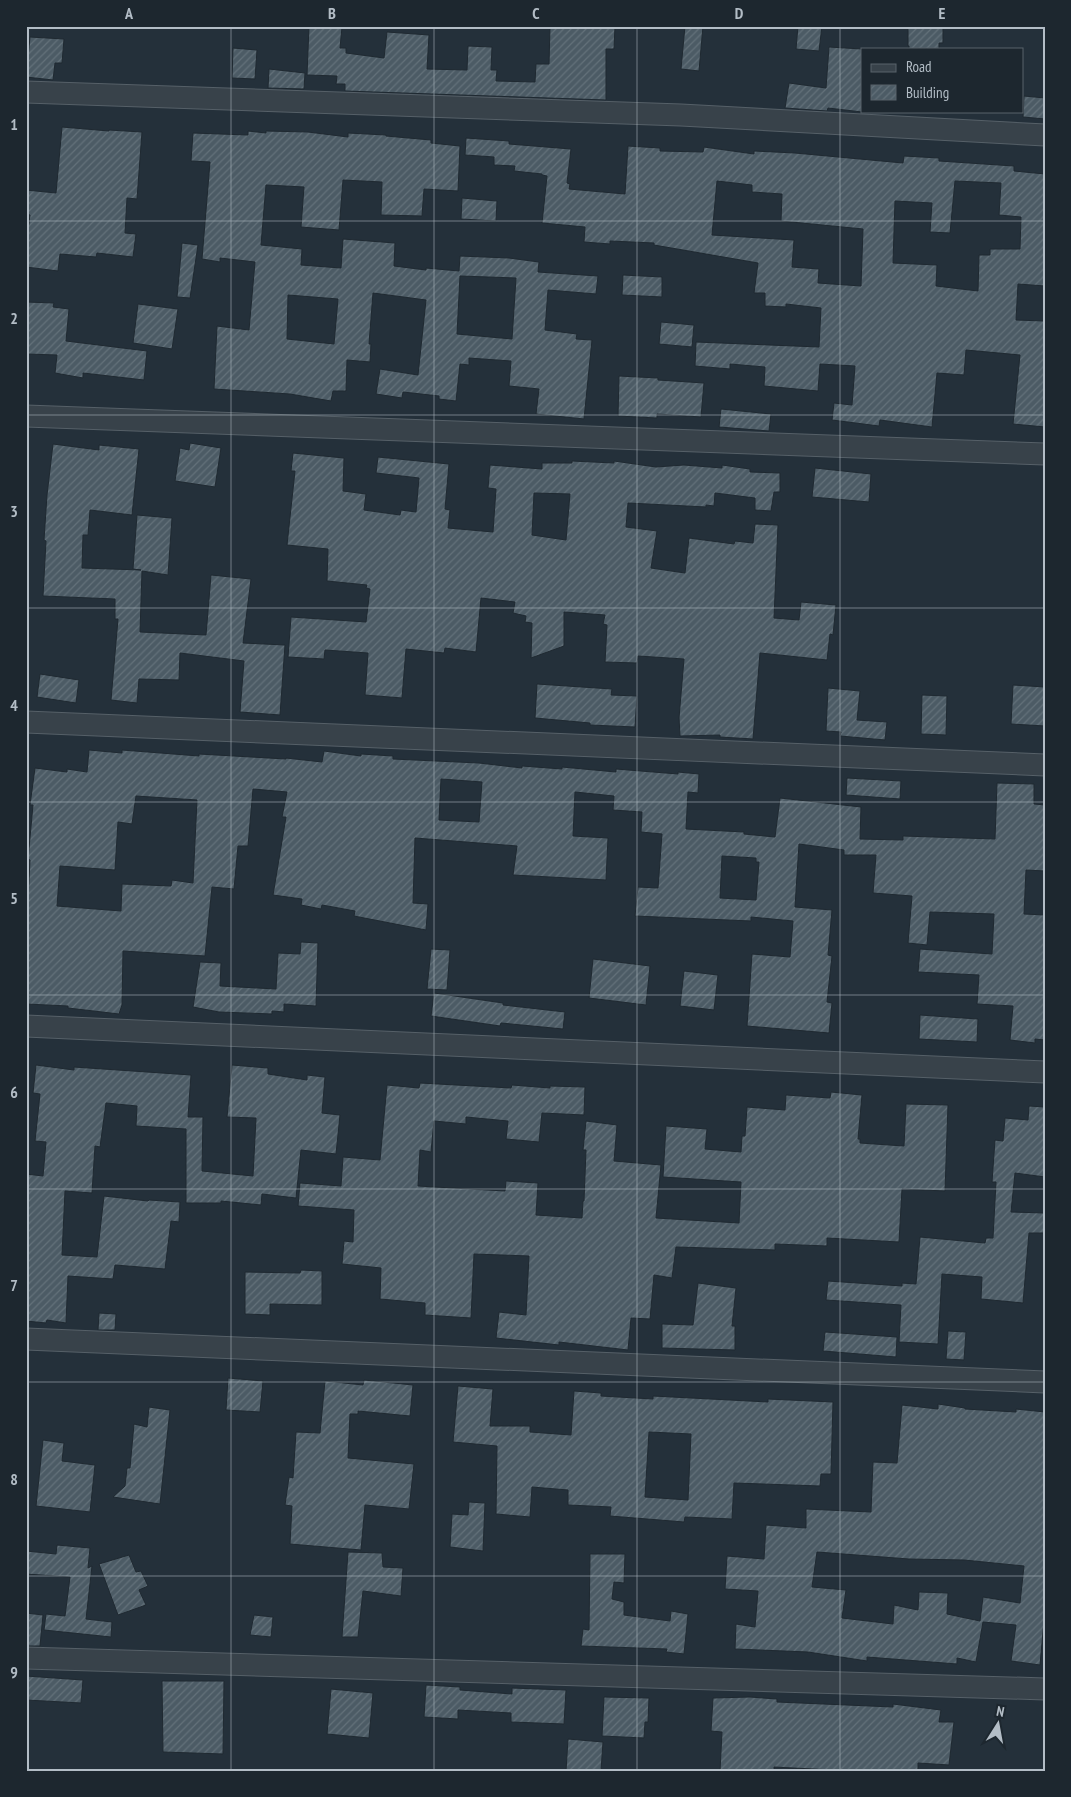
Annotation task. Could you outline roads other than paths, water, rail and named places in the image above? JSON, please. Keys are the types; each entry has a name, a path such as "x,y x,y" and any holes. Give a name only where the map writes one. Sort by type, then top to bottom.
{"street":[{"path":"26,92 681,115 1045,135"},
{"path":"26,430 27,416 1045,454"},
{"path":"26,722 1045,765"},
{"path":"26,1026 1045,1072"},
{"path":"26,1339 1045,1382"},
{"path":"26,1658 1045,1689"}]}
